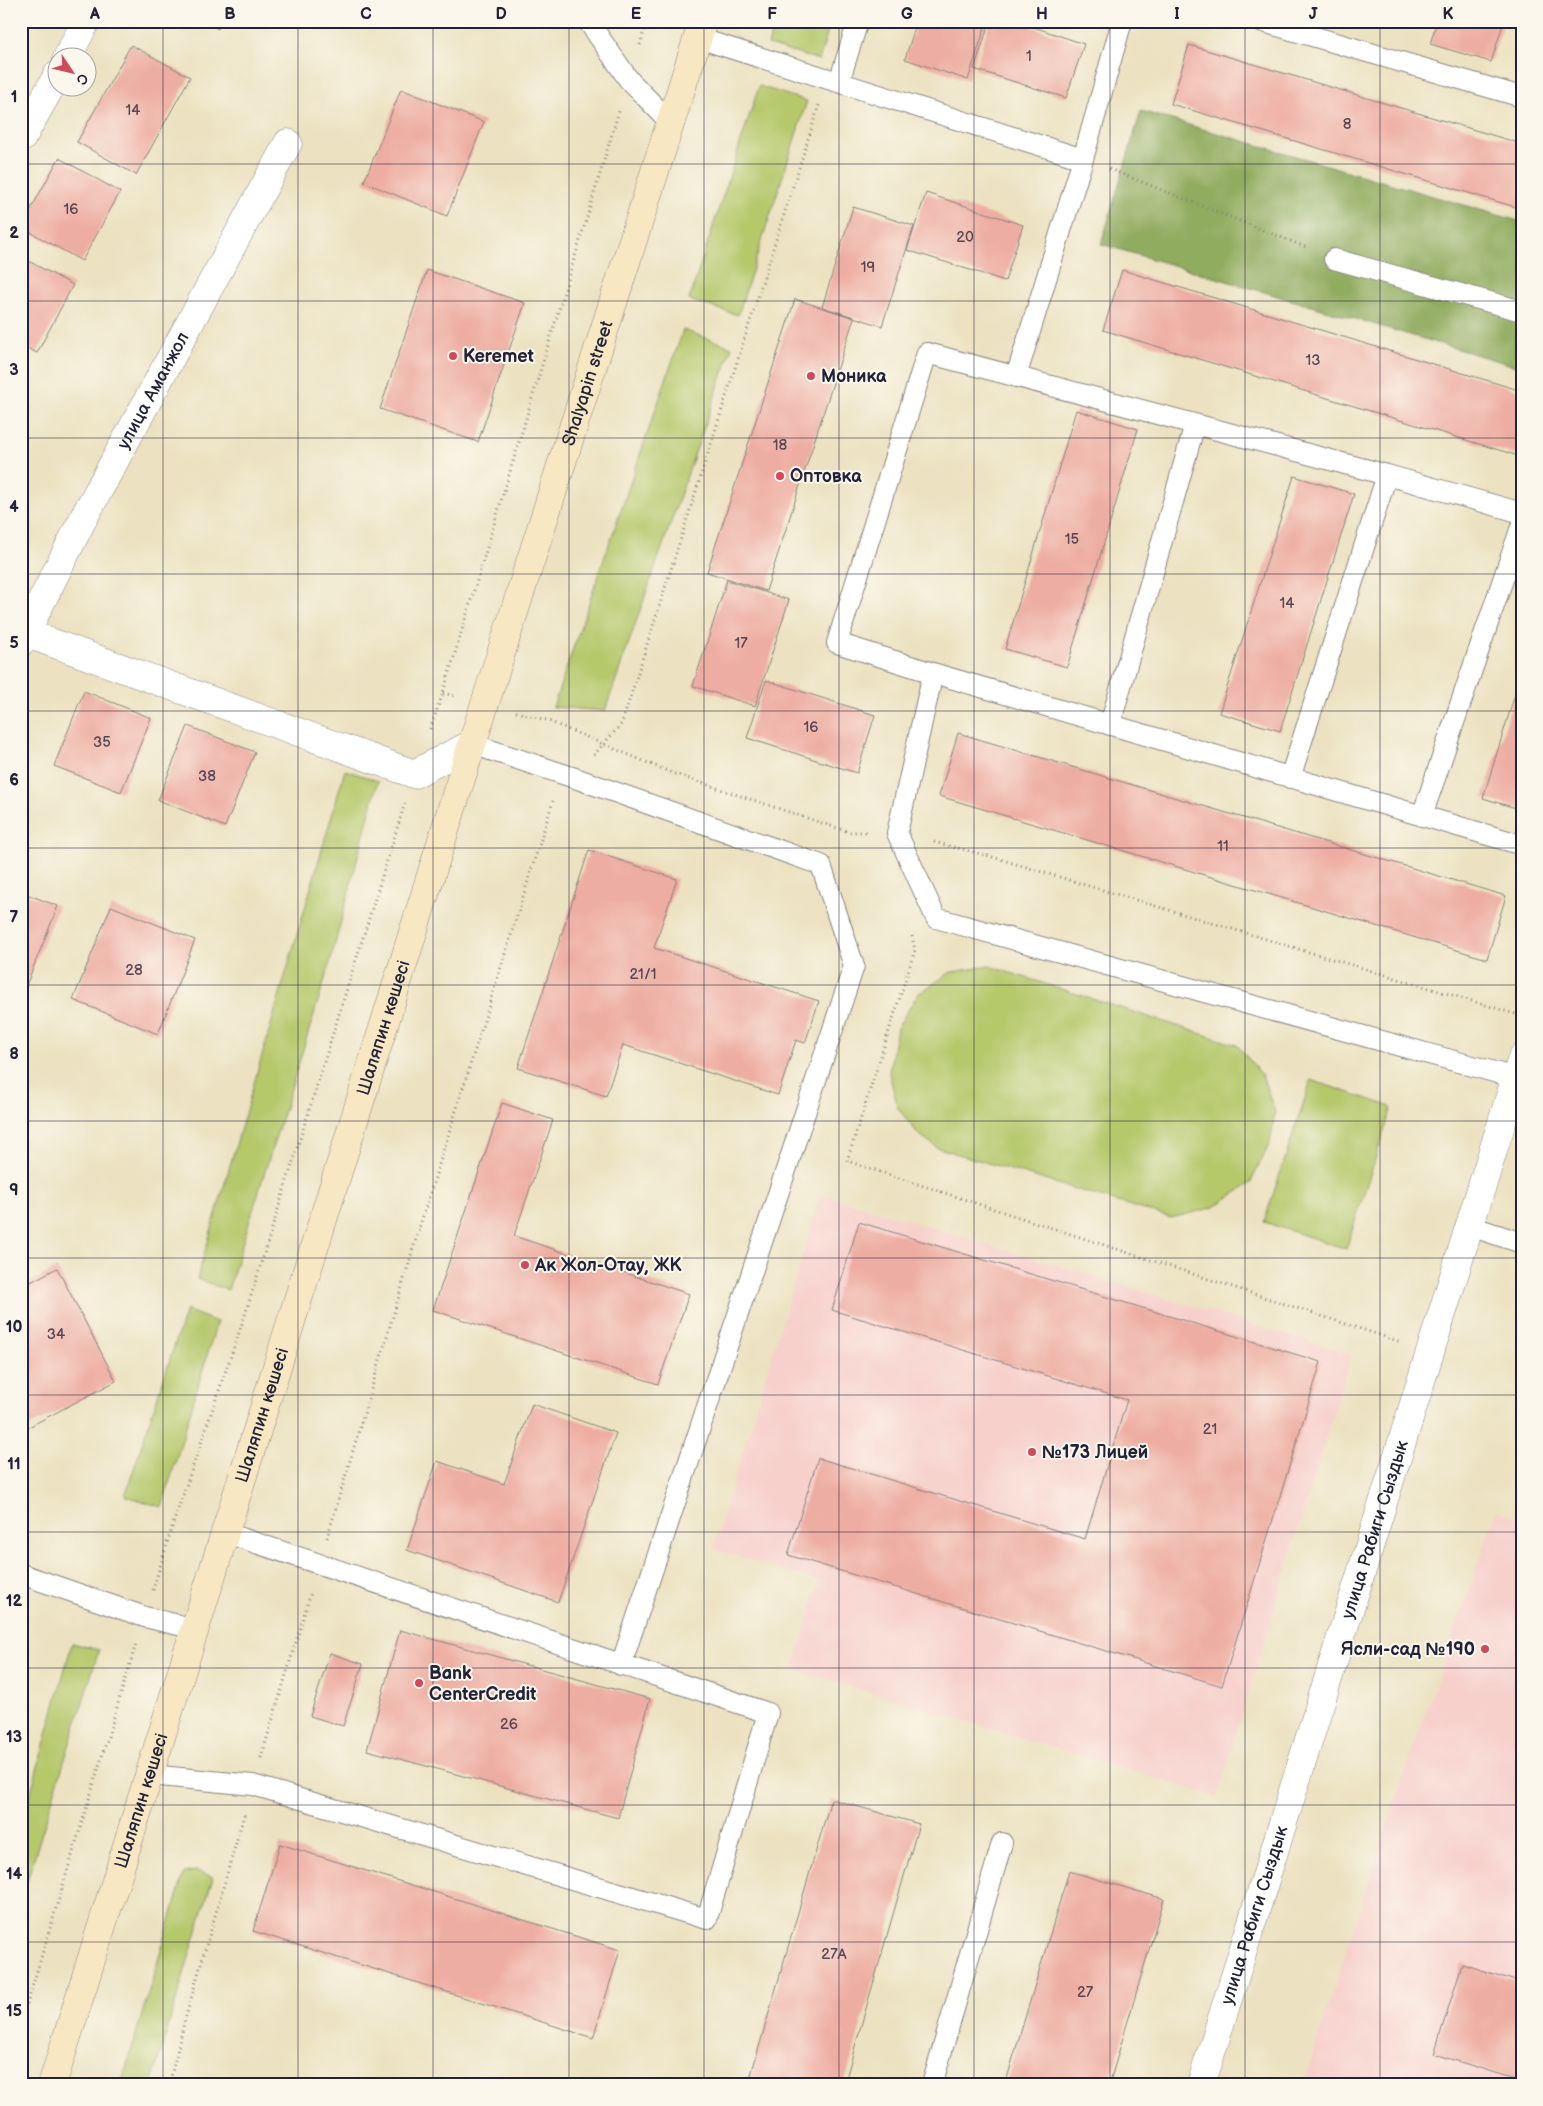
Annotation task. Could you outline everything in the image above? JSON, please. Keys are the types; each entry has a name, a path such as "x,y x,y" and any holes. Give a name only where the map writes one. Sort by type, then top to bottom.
{"main road":[{"name":"Shalyapin street","path":"472,744 700,29"},
{"name":"Шаляпин көшесі","path":"52,2085 472,744"}],"street":[{"path":"71,48 86,21"},
{"path":"22,138 48,92"},
{"name":"улица Аманжол","path":"23,638 84,516 288,143"},
{"path":"23,638 414,774 472,744"},
{"name":"улица Рабиги Сыздык","path":"1201,2085 1519,1068"}],"lane":[{"path":"588,21 629,80 670,122"},
{"path":"833,80 858,21"},
{"path":"1016,377 1083,159 1122,21"},
{"path":"1260,21 1307,28 1522,97"},
{"path":"700,29 833,80 1083,159"},
{"path":"1334,259 1522,312"},
{"path":"1522,514 1387,475 927,353 837,643 933,673 1522,845"},
{"path":"1110,725 1195,424"},
{"path":"1290,778 1387,475"},
{"path":"1422,816 1522,524"},
{"path":"933,673 897,833 936,918 1519,1068"},
{"path":"472,744 575,778 821,865 854,966 621,1664"},
{"path":"1470,1226 1522,1243"},
{"path":"150,1775 253,1785 707,1919 768,1712 226,1533"},
{"path":"21,1574 145,1617 195,1629"},
{"path":"932,2085 1002,1843"}],"path":[{"path":"21,2024 172,1527 245,1315 414,774 443,693 647,21"},
{"path":"169,2085 184,2023 253,1785 421,1222 553,800 575,778 602,744 622,723 833,80"},
{"path":"1083,159 1334,259"},
{"path":"443,693 546,720 672,773 849,832 897,833 989,856 1522,1016"},
{"path":"910,932 916,950 847,1161 1406,1344"}],"shaded area":[{"name":"№173 Лицей","path":"821,1194 1351,1354 1217,1797 793,1669 820,1581 713,1549"},
{"path":"1497,1511 1522,1519 1522,2085 1303,2085 1402,1779"}],"green space":[{"path":"775,21 831,21 819,60 768,45"},
{"path":"759,86 807,101 738,315 689,300"},
{"path":"1141,111 1522,222 1522,368 1101,244"},
{"path":"683,330 732,347 605,711 553,707"},
{"path":"345,770 378,781 330,963 228,1290 197,1279"},
{"path":"989,966 1237,1045 1262,1075 1275,1112 1270,1143 1250,1184 1212,1208 1171,1218 938,1148 918,1134 898,1108 889,1073 897,1028 918,994 951,972"},
{"path":"1311,1080 1392,1107 1346,1249 1264,1222"},
{"path":"186,1310 217,1322 162,1507 125,1496"},
{"path":"72,1643 99,1650 21,1900 21,1828"},
{"path":"196,1871 213,1877 151,2085 121,2085 184,1873"}],"building":[{"path":"204,21 223,21 218,29"},
{"path":"917,21 987,21 968,80 905,59"},
{"path":"990,21 1016,21 1084,44 1066,98 974,69"},
{"path":"1437,21 1504,21 1491,62 1430,44"},
{"path":"131,45 190,77 136,175 77,142"},
{"path":"1189,45 1522,144 1522,209 1171,104"},
{"path":"401,89 484,122 447,216 364,182"},
{"path":"59,158 120,192 82,261 21,227"},
{"path":"926,193 1023,225 1005,281 907,250"},
{"path":"853,207 914,226 882,326 822,307"},
{"path":"21,257 73,285 37,353 21,345"},
{"name":"Keremet","path":"427,270 525,303 478,442 380,409"},
{"path":"1122,270 1522,391 1522,457 1103,330"},
{"path":"795,299 854,318 766,591 707,572"},
{"path":"1076,410 1138,429 1067,667 1005,649"},
{"path":"1294,476 1354,494 1280,731 1219,713"},
{"path":"727,580 789,600 755,706 693,686"},
{"path":"1522,675 1522,810 1483,798"},
{"path":"766,680 875,715 857,773 747,738"},
{"path":"84,691 151,718 121,792 54,766"},
{"path":"188,726 255,752 225,827 158,800"},
{"path":"958,733 1506,896 1487,959 939,796"},
{"path":"589,850 677,879 654,948 819,1001 805,1043 796,1040 778,1095 623,1045 606,1096 518,1068"},
{"path":"21,892 58,906 21,998"},
{"path":"111,906 195,940 158,1034 73,1000"},
{"name":"Ак Жол-Отау, ЖК","path":"502,1103 553,1120 514,1236 689,1294 658,1384 433,1310"},
{"path":"859,1222 1321,1362 1222,1686 788,1555 818,1458 1085,1539 1127,1400 832,1310"},
{"path":"57,1268 116,1381 21,1431 21,1287"},
{"path":"532,1404 616,1433 558,1602 407,1550 437,1461 504,1484"},
{"path":"400,1630 650,1699 618,1818 367,1750"},
{"path":"330,1653 363,1664 343,1726 310,1716"},
{"path":"831,1799 919,1824 844,2085 748,2085"},
{"path":"280,1844 620,1950 593,2038 253,1931"},
{"path":"1069,1871 1164,1899 1109,2085 1005,2085"},
{"path":"1462,1964 1522,1983 1522,2081 1434,2054"}],"place":[{"name":"Keremet","path":"453,356"},
{"name":"Моника","path":"811,376"},
{"name":"Оптовка","path":"780,476"},
{"name":"Ак Жол-Отау, ЖК","path":"525,1265"},
{"name":"№173 Лицей","path":"1032,1452"},
{"name":"Ясли-сад №190","path":"1485,1649"},
{"name":"Bank CenterCredit","path":"419,1683"}]}
